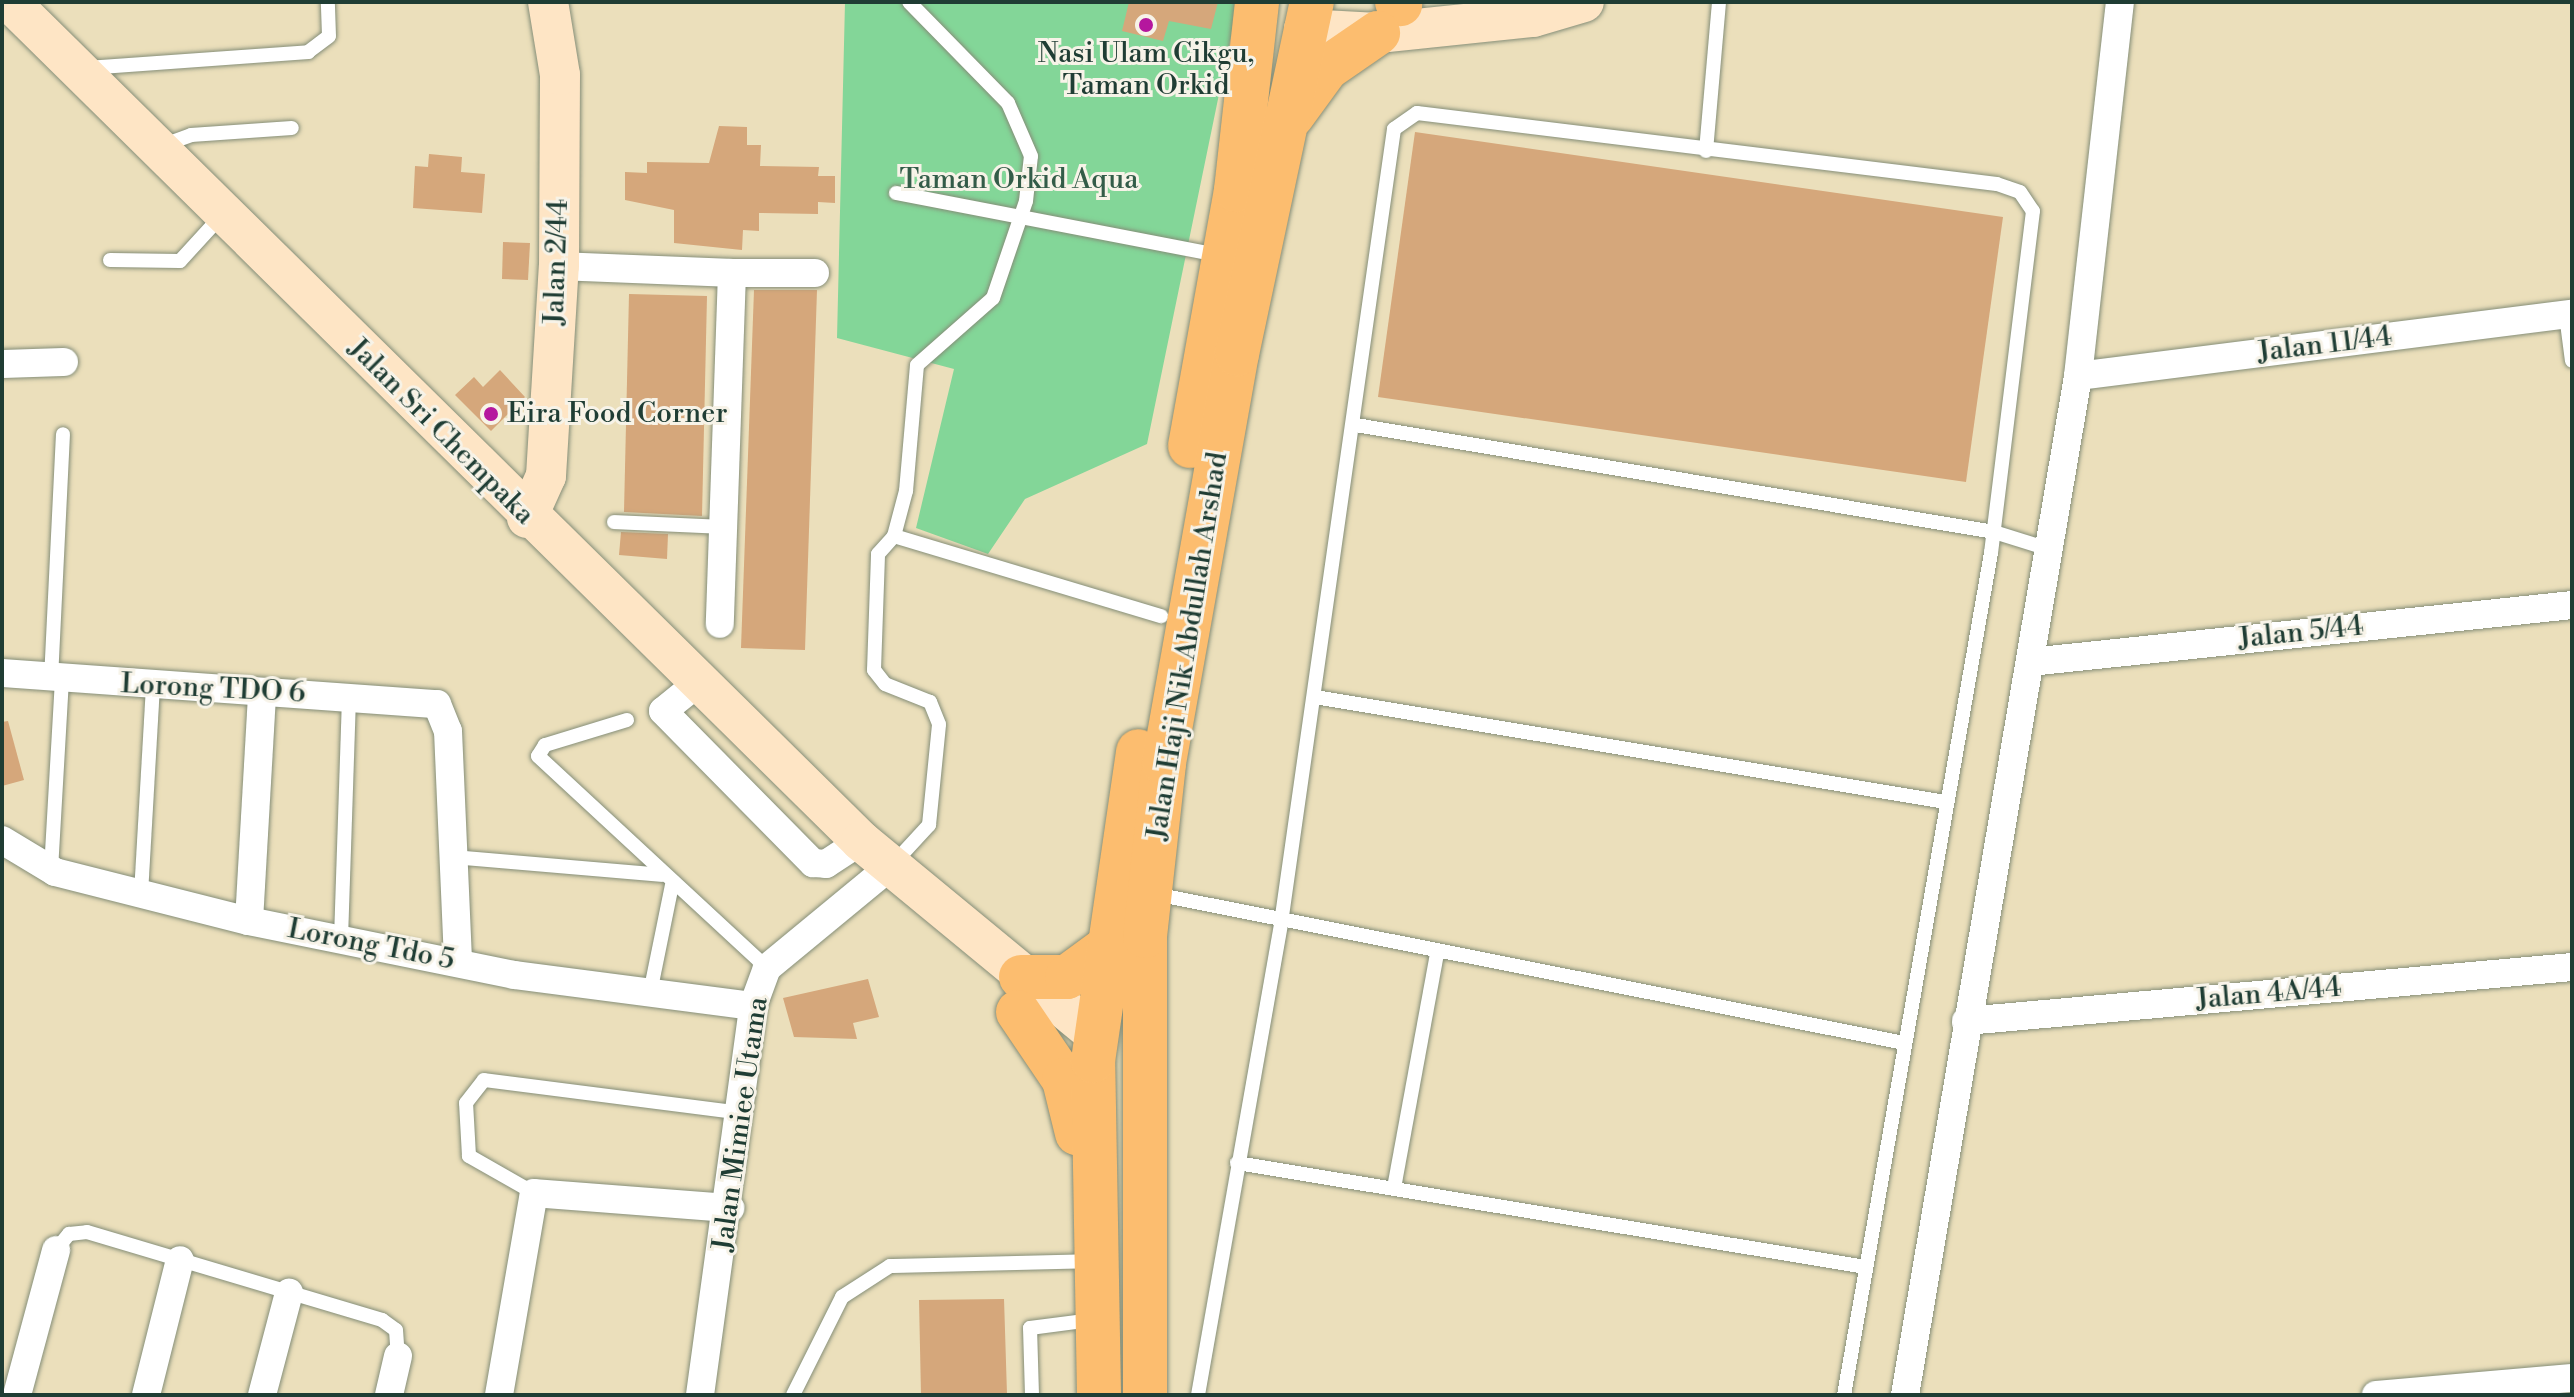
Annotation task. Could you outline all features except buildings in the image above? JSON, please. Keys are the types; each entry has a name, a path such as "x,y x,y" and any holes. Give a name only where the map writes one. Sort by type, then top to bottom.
{"main road":[{"name":"Jalan Sri Chempaka","path":"10,2 527,518 1019,995 1099,1049"},
{"name":"Jalan 2/44","path":"527,518 546,476 559,266 560,75 548,2"},
{"path":"1295,10 1397,10 1533,17 1584,2"},
{"name":"Jalan Haji Nik Abdullah Arshad","path":"1145,1395 1145,936 1166,748 1283,131 1295,10"},
{"name":"Jalan Haji Nik Abdullah Arshad","path":"1099,1395 1094,1210 1104,950 1237,169 1295,10"},
{"path":"1283,131 1327,68 1397,10"},
{"path":"1143,1268 1125,1091 1099,1049 1145,936"},
{"path":"1094,1210 1064,1080 1019,995 1067,977 1104,950"}],"street":[{"path":"1905,1395 1966,1021 2030,662 2045,548 2078,376 2120,2"},
{"path":"559,266 815,273"},
{"path":"720,624 732,273"},
{"name":"Jalan 11/44","path":"2078,376 2569,314"},
{"path":"2,364 64,362"},
{"name":"Jalan 5/44","path":"2030,662 2572,605"},
{"name":"Lorong TDO 6","path":"2,673 153,687 424,698 445,714 454,857"},
{"path":"249,921 262,693"},
{"name":"Lorong Tdo 5","path":"2,840 51,870 249,921 458,962 753,1006"},
{"path":"454,857 458,962"},
{"name":"Jalan Mimiee Utama","path":"700,1395 730,1208 753,1006 767,968 879,857"},
{"name":"Jalan 4A/44","path":"1966,1021 2572,967"},
{"path":"499,1395 534,1193 730,1208"},
{"path":"17,1395 56,1250"},
{"path":"146,1395 180,1260"},
{"path":"262,1395 289,1293"},
{"path":"389,1395 398,1356"},
{"path":"2379,1395 2572,1378"}],"lane":[{"path":"79,69 308,52 329,36 328,2"},
{"path":"879,857 929,825 939,724 930,702 885,684 874,670 876,560 894,536 906,491 917,365 993,298 1021,216 1031,156 1010,106 909,2"},
{"path":"1706,151 1719,2"},
{"path":"1198,1395 1281,923 1356,425 1394,129 1403,118 1417,113 2020,192 2033,211 1994,532 1844,1395"},
{"path":"157,147 191,135 292,128"},
{"path":"896,193 1222,256"},
{"path":"110,260 180,261 224,213"},
{"path":"2569,314 2572,361"},
{"path":"1356,425 1994,532 2045,548"},
{"path":"51,870 63,434"},
{"path":"614,522 723,527"},
{"path":"894,536 1161,616"},
{"path":"141,894 153,687"},
{"path":"341,939 349,695"},
{"path":"1315,697 1945,802"},
{"path":"627,720 545,745 538,756 667,880 767,968"},
{"path":"454,857 667,880"},
{"path":"650,993 667,880"},
{"path":"1150,893 1281,923 1904,1043"},
{"path":"1394,1188 1437,953"},
{"path":"534,1193 469,1156 466,1103 484,1080 741,1113"},
{"path":"1237,1163 1866,1267"},
{"path":"56,1250 78,1231 390,1324 398,1356"},
{"path":"793,1395 842,1297 890,1266 1095,1261"},
{"path":"1032,1395 1030,1328 1097,1320"}],"green space":[{"name":"Taman Orkid Aqua","path":"845,2 1238,2 1147,444 1025,499 988,554 916,528 954,369 837,338"}],"place":[{"name":"Nasi Ulam Cikgu, Taman Orkid","path":"1146,25"},
{"name":"Eira Food Corner","path":"491,414"}]}
